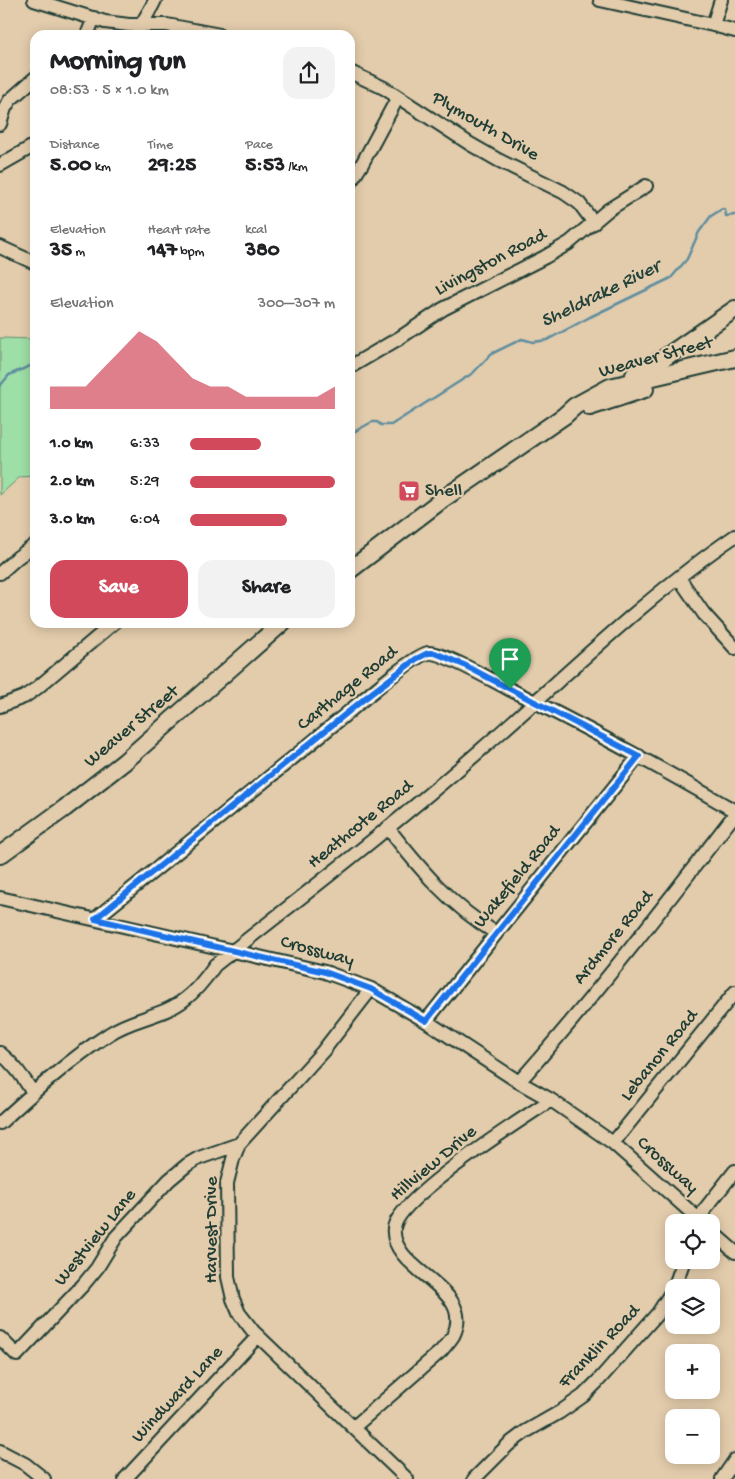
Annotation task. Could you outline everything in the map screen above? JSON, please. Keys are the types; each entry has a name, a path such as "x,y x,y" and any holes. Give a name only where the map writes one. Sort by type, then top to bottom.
{"main road":[{"path":"610,387 663,359 735,309"},
{"name":"Weaver Street","path":"355,566 443,498 576,406 610,387 735,358"},
{"name":"Weaver Street","path":"564,416 645,389 735,367"},
{"name":"Weaver Street","path":"1,856 124,762 277,628"}],"street":[{"path":"34,0 139,30 167,26 191,30"},
{"path":"139,30 155,0"},
{"path":"600,0 714,25 735,32"},
{"path":"714,25 721,0"},
{"path":"90,30 94,18"},
{"name":"Plymouth Drive","path":"355,75 398,97 498,160 563,192 579,203 594,223"},
{"path":"0,124 2,106 30,82"},
{"path":"355,175 398,97"},
{"path":"0,165 30,148"},
{"name":"Livingston Road","path":"355,364 455,302 545,257 568,243 614,206 646,186"},
{"path":"0,247 30,260"},
{"name":"Heathcote Road","path":"0,1123 81,1053 111,1032 124,1025 175,1006 185,1000 204,981 215,965 388,828 484,747 626,621 735,536"},
{"path":"0,573 18,556 30,548"},
{"path":"679,578 704,614 735,648"},
{"path":"0,706 24,697 108,628"},
{"name":"Carthage Road","path":"95,919 416,659 428,653 435,653 464,665 534,701 639,756 735,812"},
{"name":"Wakefield Road","path":"426,1021 639,756"},
{"name":"Ardmore Road","path":"519,1082 556,1040 653,921 735,812"},
{"path":"388,828 420,869 442,891 496,933"},
{"name":"Crossway","path":"1,897 325,972 371,989 426,1021 519,1082 551,1100 613,1143 691,1214"},
{"name":"Harvest Drive","path":"371,989 323,1051 239,1144 232,1160 227,1183 228,1277 239,1313 258,1336 407,1479"},
{"name":"Lebanon Road","path":"613,1143 735,992"},
{"path":"0,1053 8,1059 24,1078 33,1093"},
{"name":"Hillview Drive","path":"354,1428 441,1351 453,1336 456,1324 457,1313 450,1300 438,1285 400,1251 395,1238 394,1227 399,1216 407,1206 460,1162 551,1100"},
{"name":"Westview Lane","path":"0,1338 17,1355 83,1286 97,1268 116,1237 169,1180 198,1158 239,1144"},
{"path":"703,1214 735,1171"},
{"path":"720,1239 735,1252"},
{"name":"Franklin Road","path":"474,1479 509,1444 525,1432 560,1412 590,1389 658,1313 665,1302"},
{"name":"Windward Lane","path":"125,1479 258,1336"},
{"path":"0,1450 26,1464 44,1479"},
{"path":"722,1479 735,1460"}],"green space":[{"path":"0,338 30,339 30,476 20,477 0,495"}],"waterway":[{"name":"Sheldrake River","path":"355,431 372,422 377,422 381,425 391,425 473,373 491,354 522,339 533,342 547,340 671,278 687,259 699,232 711,216 722,209 725,210 726,216 735,215"},
{"name":"Sheldrake River","path":"0,386 9,375 30,366"}],"place":[{"name":"Shell","path":"409,491"}],"route":[{"path":"428,653 435,653 464,665 510,689 639,756 426,1021 371,989 325,972 95,919 364,699 416,659 428,653"}]}
